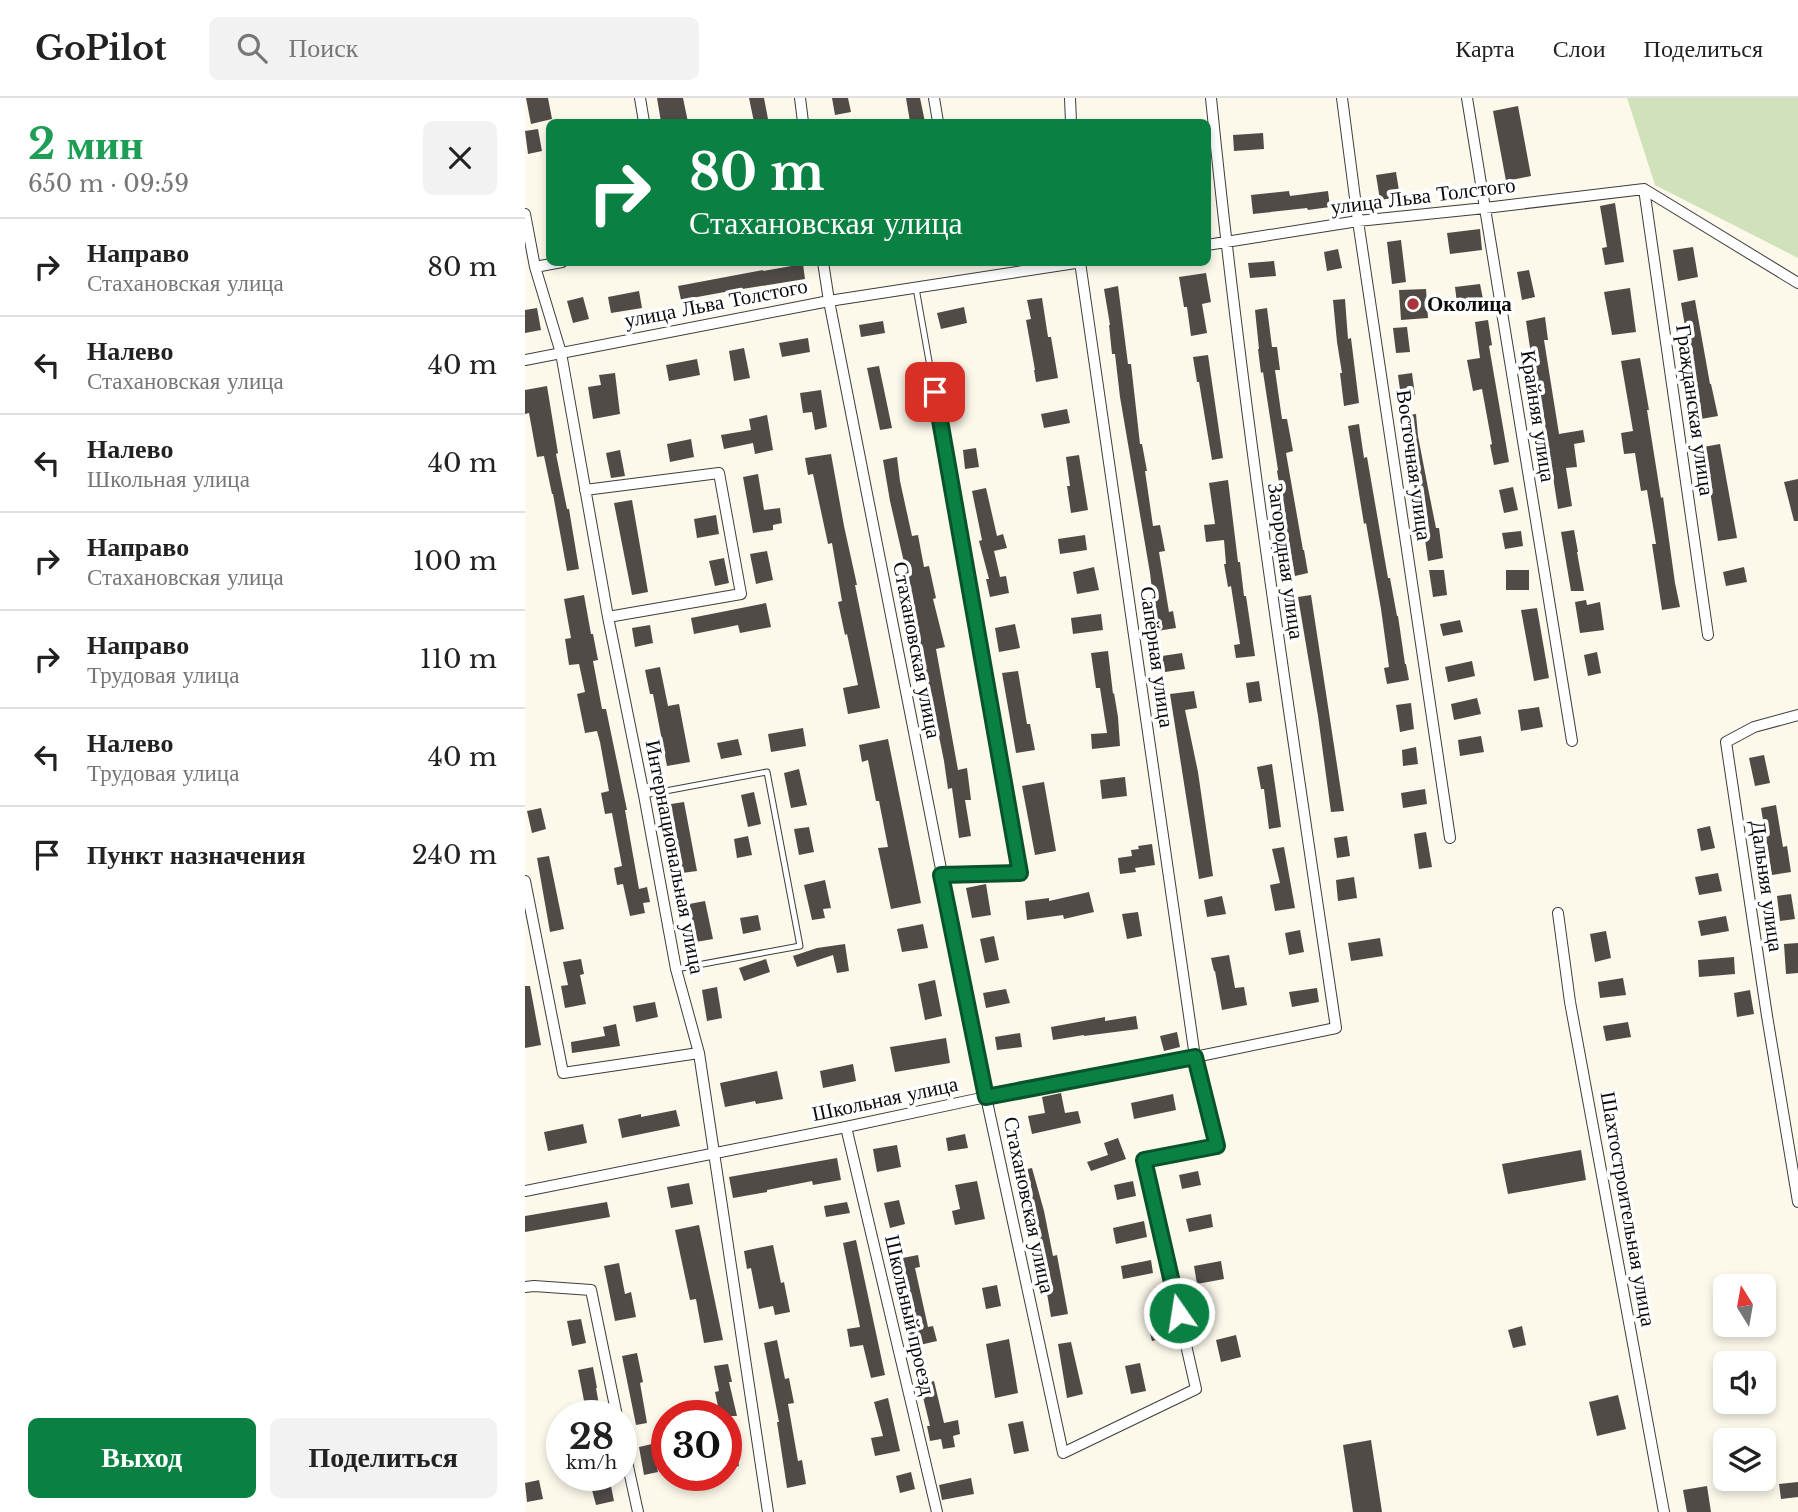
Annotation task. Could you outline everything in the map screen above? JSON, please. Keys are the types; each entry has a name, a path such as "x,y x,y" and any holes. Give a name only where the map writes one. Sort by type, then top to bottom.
{"street":[{"path":"640,98 644,119"},
{"path":"800,98 803,119"},
{"path":"934,98 937,119"},
{"path":"1070,98 1071,119"},
{"name":"Загородная улица","path":"1211,98 1225,242 1262,536 1336,1028"},
{"name":"Восточная улица","path":"1342,98 1450,838"},
{"name":"Крайняя улица","path":"1467,98 1572,741"},
{"path":"1644,189 1798,283"},
{"name":"улица Льва Толстого","path":"1211,244 1358,221 1644,189"},
{"name":"Гражданская улица","path":"1644,189 1708,635"},
{"name":"Интернациональная улица","path":"525,214 535,268 561,353 608,617 676,969 699,1053 768,1512"},
{"path":"535,268 546,266"},
{"name":"Стахановская улица","path":"824,266 941,875 1063,1453 1196,1389 1144,1160 1217,1146 1195,1057"},
{"name":"улица Льва Толстого","path":"525,360 829,301 1061,266"},
{"name":"Сапёрная улица","path":"1081,266 1195,1057"},
{"path":"585,490 719,472 724,499 741,594 608,617"},
{"name":"Дальняя улица","path":"1798,715 1754,727 1726,742 1798,1202"},
{"path":"525,881 563,1073 699,1053"},
{"name":"Шахтостроительная улица","path":"1558,913 1570,1002 1664,1512"},
{"name":"Школьная улица","path":"525,1191 1336,1028"},
{"name":"Школьный проезд","path":"846,1127 937,1512"},
{"path":"525,1287 591,1290 614,1400"},
{"path":"633,1491 638,1512"}],"lane":[{"path":"916,288 1020,873 941,875"},
{"path":"644,795 767,772 800,946 676,969"}],"green space":[{"path":"1627,98 1798,98 1798,258 1655,185"}],"building":[{"path":"526,98 548,98 552,119 531,124"},
{"path":"657,98 683,98 687,119 660,119"},
{"path":"749,98 764,98 768,119 753,119"},
{"path":"832,98 848,98 851,112 835,115"},
{"path":"906,98 920,98 924,119 910,119"},
{"path":"1518,106 1531,176 1506,181 1493,111"},
{"path":"538,129 542,151 528,154 525,131"},
{"path":"1263,133 1264,149 1234,151 1233,135"},
{"path":"1396,172 1400,197 1380,200 1376,175"},
{"path":"1289,191 1290,196 1328,191 1330,207 1253,214 1251,195"},
{"path":"1615,203 1624,262 1605,265 1602,248 1607,247 1600,206"},
{"path":"1480,229 1482,250 1450,254 1447,233"},
{"path":"1401,240 1406,282 1392,284 1387,242"},
{"path":"1693,247 1698,277 1678,281 1673,250"},
{"path":"1338,249 1342,268 1327,271 1324,252"},
{"path":"1274,261 1276,276 1250,278 1248,263"},
{"path":"803,266 805,279 681,300 678,286"},
{"path":"1529,270 1535,297 1522,300 1517,272"},
{"path":"1206,273 1211,302 1202,304 1207,333 1191,336 1179,277"},
{"path":"1480,284 1483,299 1457,303 1455,287"},
{"path":"1118,286 1153,526 1160,525 1165,551 1159,552 1169,612 1173,611 1176,628 1157,631 1104,289"},
{"path":"1630,288 1636,332 1612,335 1604,292"},
{"name":"Околица","path":"1426,289 1428,318 1401,320 1399,290"},
{"path":"639,291 642,308 611,313 608,297"},
{"path":"583,297 589,319 573,323 567,301"},
{"path":"1042,298 1058,378 1036,382 1026,320 1031,319 1027,300"},
{"path":"1345,299 1348,339 1351,338 1359,403 1344,406 1333,300"},
{"path":"1695,300 1718,416 1701,419 1681,303"},
{"path":"964,307 967,323 941,329 937,313"},
{"path":"537,308 541,330 525,333 525,310"},
{"path":"1267,308 1272,347 1277,347 1280,370 1275,370 1282,419 1287,419 1293,451 1286,453 1308,573 1295,576 1258,349 1255,310"},
{"path":"1545,317 1548,340 1544,340 1559,434 1583,430 1585,442 1574,444 1577,467 1566,468 1572,506 1558,509 1526,321"},
{"path":"1488,320 1492,345 1489,346 1509,462 1494,465 1482,389 1473,391 1467,360 1480,358 1475,322"},
{"path":"883,321 885,333 861,337 859,325"},
{"path":"1407,327 1410,352 1396,353 1393,328"},
{"path":"808,338 810,352 782,357 779,343"},
{"path":"744,348 750,378 734,381 729,351"},
{"path":"1208,355 1223,458 1212,460 1193,357"},
{"path":"1640,358 1680,607 1662,610 1652,544 1656,544 1647,490 1641,491 1635,453 1624,454 1621,433 1633,431 1621,361"},
{"path":"697,359 700,375 669,381 666,365"},
{"path":"879,366 892,428 880,430 867,368"},
{"path":"615,373 620,414 593,419 588,387 601,385 599,375"},
{"path":"1412,373 1415,395 1401,397 1398,375"},
{"path":"547,386 558,453 556,454 579,569 567,571 544,456 537,457 529,413 525,414 525,390"},
{"path":"821,390 827,427 815,430 812,412 803,413 800,393"},
{"path":"1067,409 1070,423 1044,428 1041,414"},
{"path":"1416,414 1443,558 1428,561 1422,518 1417,519 1412,490 1415,490 1404,416"},
{"path":"767,415 773,450 755,454 753,443 724,449 721,435 751,430 749,419"},
{"path":"1359,424 1409,680 1387,684 1384,668 1389,667 1381,609 1348,426"},
{"path":"691,439 694,457 670,462 667,444"},
{"path":"1720,444 1737,538 1718,541 1703,447"},
{"path":"976,448 979,467 965,469 963,450"},
{"path":"620,450 625,476 611,478 606,453"},
{"path":"831,454 880,708 848,714 843,688 858,685 838,602 842,601 832,543 828,544 813,474 808,475 805,458"},
{"path":"1079,455 1088,510 1071,513 1066,457"},
{"path":"897,457 912,536 918,535 924,567 929,566 936,598 933,599 945,647 936,649 958,770 967,768 971,800 965,800 971,836 959,838 952,788 948,789 922,652 903,571 906,571 883,460"},
{"path":"758,474 764,510 780,508 782,523 773,525 773,530 753,533 743,477"},
{"path":"1798,479 1798,521 1794,521 1784,482"},
{"path":"1228,480 1238,562 1255,656 1236,658 1234,645 1240,644 1231,586 1228,587 1224,564 1224,540 1206,542 1204,525 1215,524 1209,483"},
{"path":"1513,487 1518,510 1504,513 1499,490"},
{"path":"986,488 997,536 1003,534 1007,548 994,551 1000,577 1006,576 1009,593 990,597 972,491"},
{"path":"632,500 648,592 632,595 614,503"},
{"path":"716,515 719,534 697,538 694,519"},
{"path":"1574,530 1584,591 1571,591 1561,532"},
{"path":"1521,531 1523,546 1505,549 1502,533"},
{"path":"1085,535 1087,550 1060,554 1058,539"},
{"path":"767,551 773,580 756,584 750,554"},
{"path":"724,558 729,583 715,586 709,561"},
{"path":"1094,567 1099,590 1077,594 1073,572"},
{"path":"1744,567 1747,582 1726,586 1723,572"},
{"path":"1429,570 1444,570 1447,595 1433,597"},
{"path":"1506,570 1529,570 1529,590 1506,590"},
{"path":"584,595 598,660 593,661 627,810 639,889 647,887 650,902 643,903 645,913 630,916 623,884 617,885 614,868 622,866 612,813 605,814 601,793 609,791 600,742 597,731 585,733 577,694 585,692 579,664 569,665 565,639 571,638 564,599"},
{"path":"1311,595 1344,811 1331,812 1298,597"},
{"path":"1586,600 1587,605 1600,602 1604,630 1580,633 1575,602"},
{"path":"766,603 771,627 740,633 738,625 694,634 691,618"},
{"path":"1537,608 1549,678 1534,681 1521,610"},
{"path":"1101,614 1103,630 1073,634 1071,618"},
{"path":"1460,620 1463,632 1443,636 1440,624"},
{"path":"1015,624 1020,648 999,652 995,628"},
{"path":"650,625 653,643 635,647 632,628"},
{"path":"1108,651 1120,746 1092,749 1091,734 1107,733 1091,653"},
{"path":"1597,652 1601,673 1588,676 1584,655"},
{"path":"1182,653 1185,669 1165,672 1162,656"},
{"path":"1472,661 1475,676 1448,682 1445,667"},
{"path":"660,667 668,706 679,704 690,762 667,766 653,694 650,694 645,670"},
{"path":"1018,671 1027,724 1030,724 1035,750 1016,753 1002,673"},
{"path":"1259,681 1262,701 1249,703 1246,683"},
{"path":"1194,691 1197,708 1185,710 1198,772 1213,876 1199,879 1170,694"},
{"path":"1477,698 1481,714 1454,720 1451,704"},
{"path":"1411,703 1414,729 1400,732 1396,705"},
{"path":"1539,707 1543,727 1521,731 1518,710"},
{"path":"803,728 806,746 771,752 768,734"},
{"path":"1481,736 1484,752 1460,756 1458,740"},
{"path":"738,739 742,755 721,759 717,743"},
{"path":"888,739 921,903 891,909 878,848 888,847 868,760 862,762 859,745"},
{"path":"1416,747 1418,764 1403,766 1402,750"},
{"path":"1764,755 1770,783 1755,786 1749,758"},
{"path":"1272,764 1281,827 1269,829 1264,789 1261,789 1257,767"},
{"path":"799,769 807,805 791,808 784,773"},
{"path":"1125,777 1127,796 1102,799 1100,780"},
{"path":"1044,782 1056,851 1035,855 1022,786"},
{"path":"1425,789 1427,804 1403,808 1401,793"},
{"path":"754,792 761,824 748,827 741,795"},
{"path":"684,802 697,871 682,873 671,804"},
{"path":"1776,805 1783,847 1787,846 1791,872 1772,875 1761,808"},
{"path":"541,808 546,829 532,833 527,811"},
{"path":"1710,826 1715,848 1701,851 1697,829"},
{"path":"809,827 814,852 799,855 794,829"},
{"path":"1426,832 1432,867 1419,869 1414,834"},
{"path":"748,836 752,855 737,858 734,839"},
{"path":"1347,836 1350,856 1337,858 1334,838"},
{"path":"1152,844 1155,865 1120,874 1118,858 1132,856 1131,850 1139,849 1138,846"},
{"path":"1284,847 1295,908 1275,911 1270,885 1280,883 1272,849"},
{"path":"549,856 564,929 550,932 537,858"},
{"path":"1718,873 1722,891 1699,895 1695,877"},
{"path":"1354,877 1357,898 1338,901 1336,880"},
{"path":"825,880 831,908 823,909 825,918 812,920 804,885"},
{"path":"986,884 991,915 972,918 966,888"},
{"path":"1089,892 1094,912 1064,919 1063,915 1027,920 1025,901 1049,898 1049,901"},
{"path":"1791,894 1795,919 1780,921 1777,896"},
{"path":"1222,896 1226,914 1207,917 1204,900"},
{"path":"705,901 713,939 696,942 689,904"},
{"path":"1138,912 1142,936 1127,939 1122,914"},
{"path":"758,915 761,930 743,934 740,918"},
{"path":"1726,916 1729,931 1701,936 1698,921"},
{"path":"923,924 928,948 902,952 897,929"},
{"path":"1300,930 1304,952 1289,955 1285,933"},
{"path":"1606,931 1611,958 1595,962 1590,934"},
{"path":"994,936 999,960 985,963 980,939"},
{"path":"1380,938 1383,956 1351,961 1348,943"},
{"path":"1798,943 1798,973 1786,974 1784,944"},
{"path":"845,944 849,971 837,973 833,955 797,967 793,956 817,948"},
{"path":"1229,955 1235,988 1244,987 1247,1005 1222,1010 1211,958"},
{"path":"1734,957 1735,974 1699,977 1698,960"},
{"path":"581,959 584,974 580,975 586,1004 565,1008 561,986 568,985 563,962"},
{"path":"766,959 770,972 744,981 739,968"},
{"path":"1623,978 1626,995 1600,998 1598,982"},
{"path":"935,980 942,1016 925,1020 918,984"},
{"path":"525,986 530,986 541,1045 525,1048"},
{"path":"717,987 722,1018 707,1021 702,990"},
{"path":"1317,988 1319,1002 1292,1007 1289,992"},
{"path":"1006,989 1010,1003 986,1008 983,993"},
{"path":"1750,990 1754,1014 1737,1017 1734,993"},
{"path":"655,1002 658,1017 636,1022 633,1006"},
{"path":"1136,1016 1138,1029 1053,1040 1051,1027 1105,1017 1105,1021"},
{"path":"1628,1022 1631,1037 1606,1041 1603,1026"},
{"path":"616,1024 620,1046 572,1053 571,1042 605,1036 603,1027"},
{"path":"1177,1032 1180,1047 1164,1051 1160,1036"},
{"path":"1020,1033 1022,1047 997,1050 995,1037"},
{"path":"946,1038 950,1063 895,1072 890,1047"},
{"path":"853,1064 856,1081 823,1088 820,1071"},
{"path":"777,1071 783,1099 725,1107 720,1083"},
{"path":"1061,1093 1065,1113 1078,1111 1081,1123 1032,1134 1028,1116 1045,1113 1042,1097"},
{"path":"1173,1094 1176,1110 1134,1119 1131,1103"},
{"path":"676,1110 680,1126 622,1138 618,1119"},
{"path":"583,1124 587,1143 548,1151 544,1132"},
{"path":"965,1134 968,1148 948,1151 946,1138"},
{"path":"1118,1138 1126,1159 1091,1171 1087,1162 1108,1155 1104,1143"},
{"path":"897,1145 901,1167 877,1172 873,1149"},
{"path":"1581,1150 1586,1180 1508,1194 1502,1164"},
{"path":"837,1158 841,1180 813,1185 812,1181 733,1198 729,1177"},
{"path":"1032,1168 1053,1256 1057,1255 1068,1314 1051,1317 1029,1195 1023,1177 1023,1170"},
{"path":"1198,1171 1201,1185 1182,1189 1179,1175"},
{"path":"977,1181 985,1219 955,1225 952,1211 960,1209 955,1185"},
{"path":"1133,1181 1136,1196 1117,1200 1114,1185"},
{"path":"689,1183 693,1204 671,1208 667,1187"},
{"path":"899,1200 905,1224 890,1228 884,1203"},
{"path":"607,1202 610,1217 525,1232 525,1216"},
{"path":"847,1202 850,1213 826,1217 824,1206"},
{"path":"1211,1214 1213,1227 1189,1232 1186,1219"},
{"path":"1144,1221 1147,1237 1116,1244 1113,1228"},
{"path":"699,1225 723,1340 704,1343 696,1299 690,1300 675,1230"},
{"path":"856,1240 885,1375 871,1378 863,1345 850,1347 847,1329 860,1327 843,1243"},
{"path":"773,1245 790,1312 775,1315 773,1306 759,1309 751,1268 747,1269 744,1251"},
{"path":"918,1255 920,1267 915,1268 928,1327 933,1326 937,1341 911,1347 910,1331 892,1260"},
{"path":"1151,1260 1153,1273 1123,1279 1121,1266"},
{"path":"1221,1261 1224,1279 1197,1284 1194,1266"},
{"path":"619,1263 625,1294 631,1292 636,1317 615,1321 604,1266"},
{"path":"997,1285 1001,1306 986,1309 982,1288"},
{"path":"1163,1314 1169,1337 1152,1341 1146,1318"},
{"path":"581,1319 586,1343 572,1346 567,1321"},
{"path":"1522,1326 1526,1345 1513,1348 1508,1330"},
{"path":"1236,1335 1241,1357 1221,1362 1216,1340"},
{"path":"1009,1339 1018,1393 995,1398 986,1344"},
{"path":"777,1340 785,1379 789,1378 794,1403 788,1404 798,1461 802,1460 806,1484 787,1488 779,1422 764,1343"},
{"path":"1071,1342 1083,1394 1067,1398 1058,1344"},
{"path":"637,1353 647,1423 637,1425 637,1400 631,1400 622,1356"},
{"path":"1140,1363 1146,1391 1131,1394 1125,1366"},
{"path":"728,1364 733,1400 717,1400 715,1392 719,1391 714,1366"},
{"path":"593,1367 598,1400 584,1400 578,1370"},
{"path":"934,1381 944,1423 958,1420 960,1434 953,1436 955,1447 943,1449 941,1439 930,1441 927,1426 930,1426 920,1385"},
{"path":"1618,1395 1626,1429 1597,1436 1589,1402"},
{"path":"888,1398 900,1451 875,1456 871,1438 883,1436 874,1402"},
{"path":"1023,1421 1029,1451 1014,1454 1008,1424"},
{"path":"1371,1440 1382,1512 1353,1512 1343,1445"},
{"path":"651,1444 651,1474 644,1475 639,1447"},
{"path":"911,1472 915,1489 900,1493 896,1476"},
{"path":"971,1478 974,1494 942,1500 939,1485"},
{"path":"539,1480 543,1499 527,1502 525,1483"},
{"path":"1798,1482 1798,1497 1781,1499 1779,1484"},
{"path":"1707,1486 1711,1512 1687,1512 1683,1490"},
{"path":"592,1491 612,1491 614,1501 596,1505"}],"place":[{"name":"Околица","path":"1413,304"}],"route":[{"path":"935,392 1020,873 941,875 986,1097 1195,1057 1217,1146 1144,1160 1179,1313"}]}
